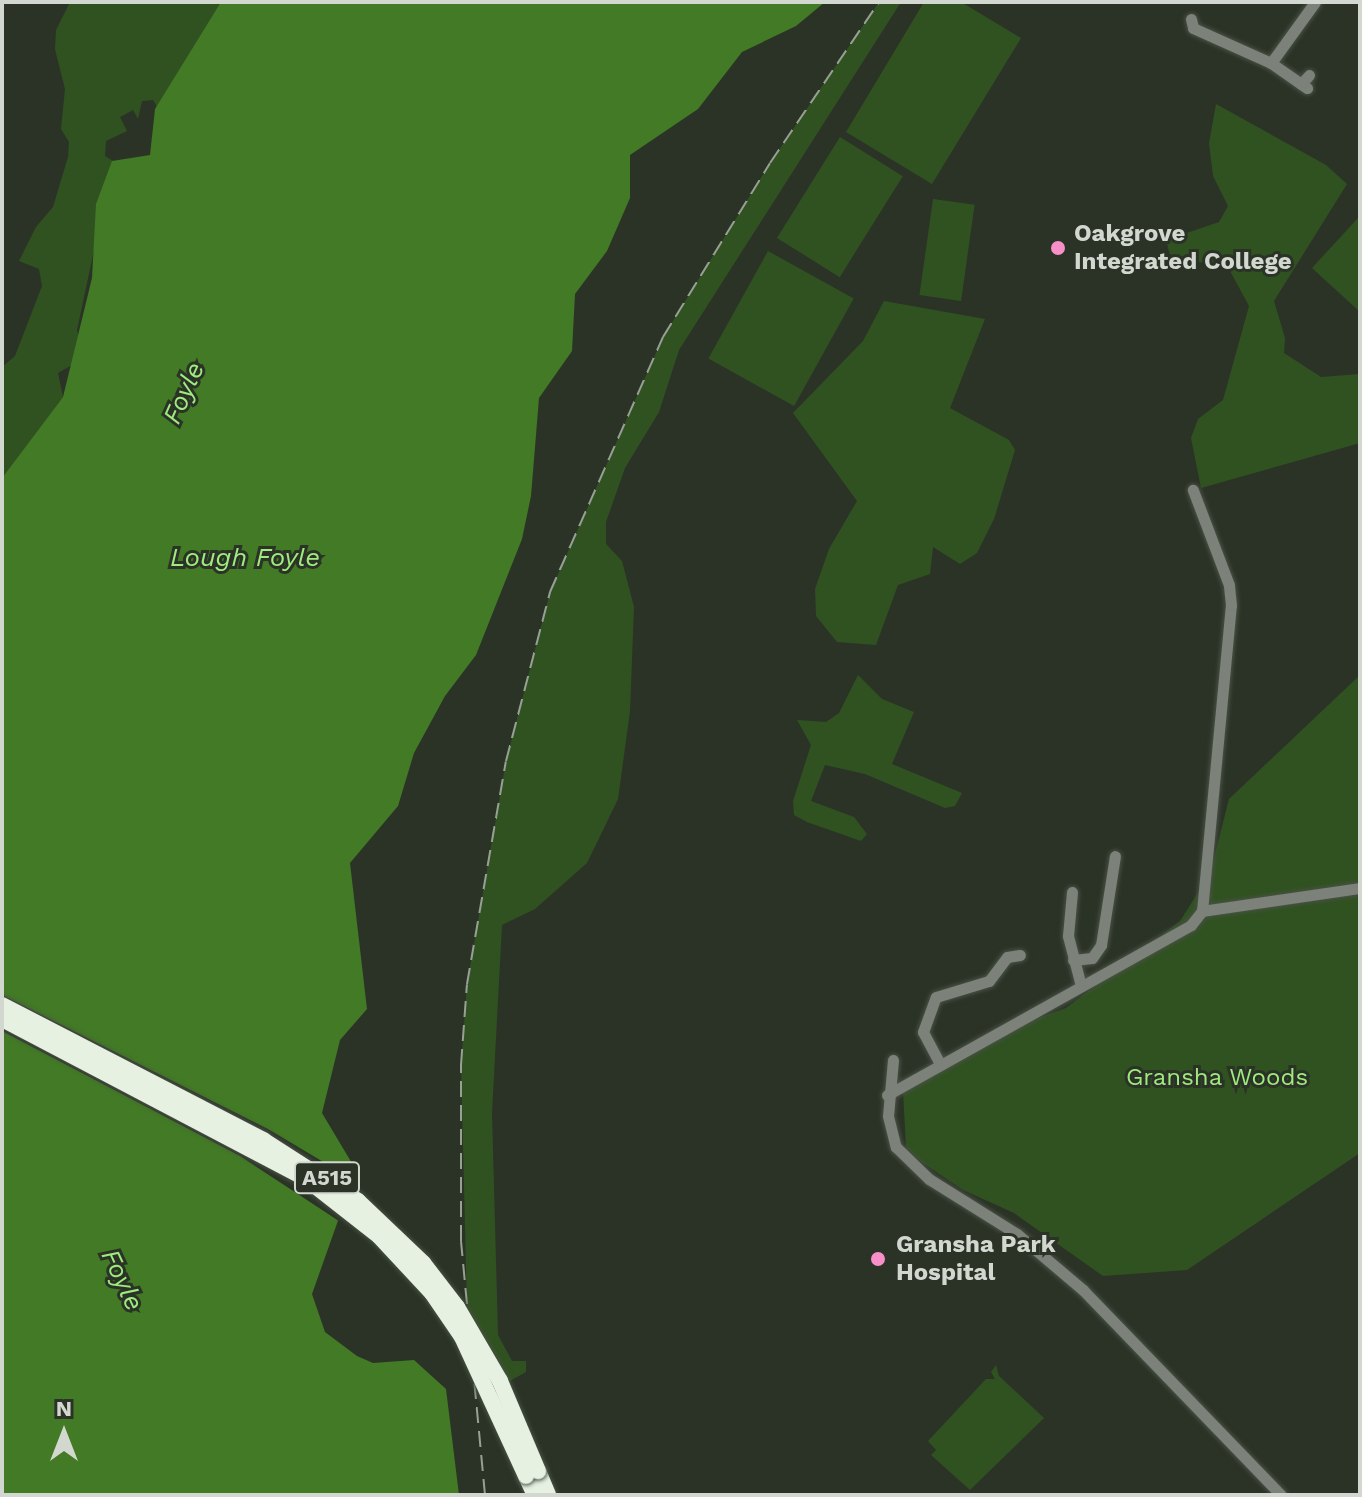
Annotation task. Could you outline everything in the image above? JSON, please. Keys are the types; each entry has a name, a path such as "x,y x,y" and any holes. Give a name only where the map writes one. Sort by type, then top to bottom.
{"highway":[{"name":"A515","path":"2,1005 263,1140 358,1201 423,1263 457,1307 500,1381 532,1473 535,1495"},
{"name":"A515","path":"2,1019 305,1178 379,1236 432,1293 462,1337 532,1473 548,1495"}],"street":[{"path":"1275,66 1315,2"},
{"path":"1189,26 1306,82"},
{"path":"887,1095 939,1062 1191,925 1202,911 1231,605 1229,585 1193,490"},
{"path":"1073,960 1092,958 1101,945 1115,856"},
{"path":"1202,911 1360,888"},
{"path":"1072,892 1067,924 1081,986"},
{"path":"939,1062 923,1032 936,997 989,981 1007,957 1020,955"},
{"path":"893,1060 887,1095 896,1147 929,1179 1017,1234 1083,1290 1281,1495"}],"green space":[{"path":"70,2 245,2 172,126 151,140 162,115 153,100 142,101 138,119 133,110 120,117 127,131 106,141 105,156 113,161 77,330 84,358 58,373 63,397 2,478 2,367 15,356 42,286 39,269 19,261 36,227 53,207 68,157 69,142 61,129 65,89 55,49 56,30"},
{"path":"879,2 901,2 679,350 659,412 625,468 606,522 606,544 622,561 634,607 630,711 618,799 587,863 535,909 502,925 492,1113 498,1335 512,1361 526,1361 526,1372 508,1382 467,1308 461,1065 467,984 506,761 550,592 663,337 770,163"},
{"path":"924,2 961,2 1021,38 932,184 846,132"},
{"path":"1216,104 1326,165 1347,184 1274,301 1285,338 1284,353 1321,377 1360,374 1360,443 1201,488 1191,438 1198,419 1223,400 1249,306 1229,269 1170,255 1166,240 1219,222 1228,206 1213,176 1209,143"},
{"path":"840,137 903,176 840,277 777,238"},
{"path":"933,199 975,205 961,301 920,295"},
{"path":"1358,218 1360,220 1360,312 1312,268"},
{"path":"768,251 854,299 794,406 708,359"},
{"path":"884,301 985,319 950,408 1009,440 1015,450 994,519 977,553 960,564 933,547 930,574 898,585 876,645 837,642 816,616 815,589 829,549 857,501 793,413 863,341"},
{"path":"858,675 882,699 914,712 892,764 962,793 955,806 945,808 865,774 825,765 811,801 854,817 867,834 861,841 794,815 793,801 811,745 797,720 826,722 839,713"},
{"name":"Gransha Woods","path":"1360,675 1360,1153 1187,1270 1103,1276 1014,1213 963,1190 906,1148 903,1091 1021,1024 1066,1008 1180,921 1210,874 1229,799"},
{"path":"996,1365 999,1376 1044,1418 970,1490 931,1455 936,1450 928,1441 986,1379 995,1379 991,1372"}],"water":[{"name":"Lough Foyle","path":"221,2 825,2 796,26 742,52 698,109 630,155 630,198 607,251 575,294 572,351 539,398 531,496 522,539 476,655 445,696 414,753 398,806 350,863 367,1009 340,1040 322,1113 356,1170 312,1294 325,1332 357,1356 373,1363 414,1360 446,1389 459,1495 2,1495 2,478 63,397 92,278 96,204 112,161 150,155 155,109"}],"pier":[{"path":"2,995 268,1129 330,1166 355,1186 342,1223 240,1156 2,1031"}],"railway":[{"path":"485,1495 461,1241 461,1065 467,984 506,761 550,592 663,337 770,163 879,2"}],"place":[{"name":"Oakgrove Integrated College","path":"1058,248"},
{"name":"Gransha Park Hospital","path":"878,1259"}],"water label":[{"name":"Foyle","path":"184,393"},
{"name":"Foyle","path":"122,1280"}]}
